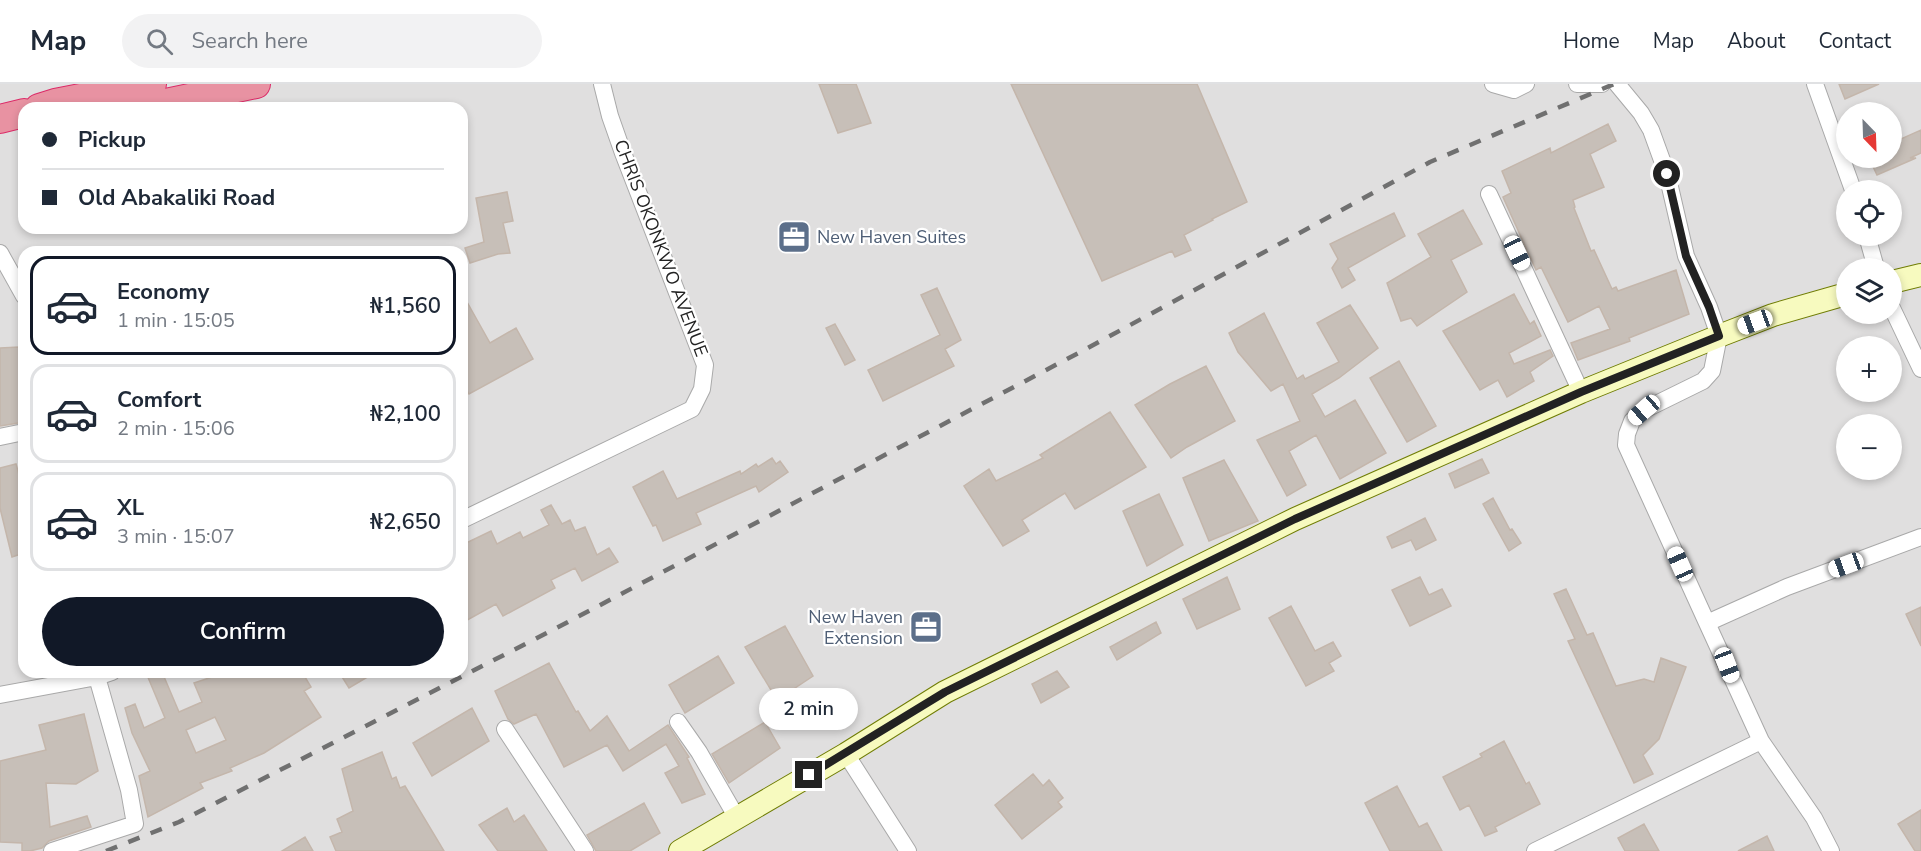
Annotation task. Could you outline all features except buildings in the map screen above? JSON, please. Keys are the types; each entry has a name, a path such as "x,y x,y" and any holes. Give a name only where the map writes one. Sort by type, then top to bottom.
{"highway":[{"path":"55,102 152,84"},
{"path":"170,102 256,84"},
{"path":"0,119 18,114"},
{"path":"0,139 18,134"}],"main road":[{"path":"1902,279 1921,274"},
{"path":"680,851 846,754 945,692 1295,519 1581,392 1773,315 1836,297"}],"street":[{"name":"CHRIS OKONKWO AVENUE","path":"468,517 692,409 702,389 705,365 623,153 602,84"},
{"path":"1493,84 1514,90 1526,84"},
{"path":"1577,84 1602,84"},
{"path":"1617,84 1641,113 1651,130 1667,174 1686,256 1709,307 1719,336 1712,371 1703,381 1644,410 1632,421 1626,445 1761,741 1814,818 1831,851"},
{"path":"1815,84 1849,180"},
{"path":"1489,194 1581,392"},
{"path":"0,253 18,285"},
{"path":"1900,324 1921,369"},
{"path":"0,437 18,433"},
{"path":"1707,623 1787,586 1921,537"},
{"path":"0,695 84,678"},
{"path":"52,851 135,825 105,678"},
{"path":"678,722 699,752 737,818"},
{"path":"505,729 585,851"},
{"path":"1544,849 1761,741"},
{"path":"846,754 909,851"}],"shaded area":[{"path":"0,84 1921,84 1921,851 0,851"}],"railway":[{"path":"468,673 1086,349 1430,162 1614,84"},
{"path":"106,851 179,822 459,678"}],"place":[{"name":"New Haven Suites","path":"794,237"},
{"name":"New Haven Extension","path":"926,627"}],"route":[{"path":"809,775 945,692 1295,519 1581,392 1719,336 1709,307 1686,256 1667,174"}]}
